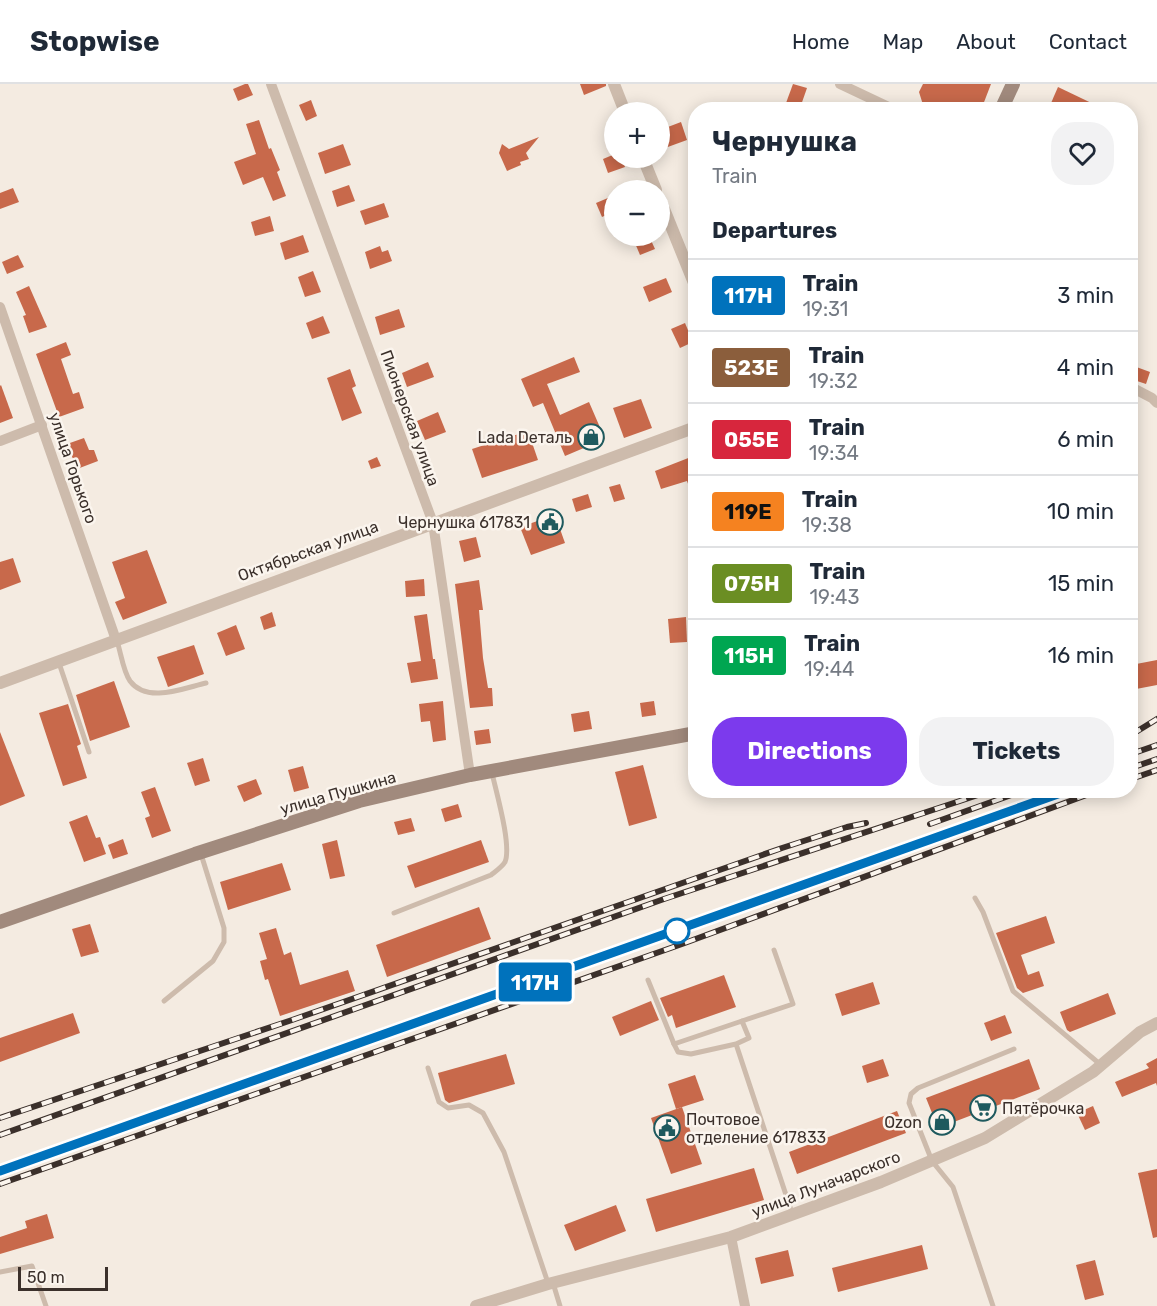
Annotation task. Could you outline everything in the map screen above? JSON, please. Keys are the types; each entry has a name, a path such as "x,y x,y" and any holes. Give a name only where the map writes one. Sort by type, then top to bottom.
{"main road":[{"path":"1005,102 1013,84"},
{"name":"улица Пушкина","path":"0,922 201,852 359,801 470,775 688,734"}],"street":[{"name":"Пионерская улица","path":"271,84 433,523 470,775"},
{"path":"614,84 621,102"},
{"path":"840,84 878,102"},
{"path":"670,224 688,268"},
{"name":"улица Горького","path":"0,307 116,640"},
{"path":"1138,391 1157,403"},
{"path":"0,441 42,425"},
{"name":"Октябрьская улица","path":"0,683 688,430"},
{"name":"улица Луначарского","path":"476,1306 550,1284 731,1237 932,1161 985,1138 1101,1065 1140,1032 1157,1023"},
{"path":"731,1237 745,1306"}],"lane":[{"path":"116,640 129,680 136,687 157,694 206,683"},
{"path":"58,661 89,752"},
{"path":"394,913 491,875 504,864 507,854 506,839 492,771"},
{"path":"164,1001 213,961 224,942 224,928 201,852"},
{"path":"975,898 983,912 1013,991 1101,1065"},
{"path":"674,1044 793,1004 774,950"},
{"path":"648,980 678,1052 691,1054 736,1044 749,1038 742,1021"},
{"path":"736,1044 793,1215"},
{"path":"993,1306 953,1186 932,1161 909,1103 911,1094 918,1088 1014,1049"},
{"path":"428,1068 439,1102 448,1108 469,1106 483,1113 504,1152 550,1284 560,1306"},
{"path":"0,1272 32,1266 46,1306"}],"building":[{"path":"248,84 253,95 238,101 233,89"},
{"path":"580,84 606,84 606,86 584,95"},
{"path":"793,84 807,88 802,102 786,102"},
{"path":"923,84 991,84 984,102 922,102 919,92"},
{"path":"1058,87 1089,102 1051,102"},
{"path":"311,100 317,116 306,121 299,105"},
{"path":"259,120 269,149 271,148 280,170 277,172 286,196 273,201 263,177 243,185 234,162 256,154 246,124"},
{"path":"681,122 687,140 670,146 670,126"},
{"path":"539,137 526,153 529,159 507,171 499,153 502,144 509,149"},
{"path":"343,144 351,165 325,174 318,153"},
{"path":"606,168 622,168 608,173"},
{"path":"349,185 355,201 337,207 332,191"},
{"path":"13,188 19,202 0,209 0,193"},
{"path":"604,200 604,216 602,217 596,203"},
{"path":"384,203 389,217 365,225 360,211"},
{"path":"270,216 274,231 255,236 251,222"},
{"path":"303,235 309,252 285,260 280,243"},
{"path":"380,246 382,252 388,250 392,261 370,269 365,252"},
{"path":"636,246 654,246 655,249 640,255"},
{"path":"18,255 24,267 7,274 2,262"},
{"path":"313,271 321,292 305,297 298,277"},
{"path":"666,278 672,292 649,302 643,287"},
{"path":"29,286 47,327 29,333 23,316 26,315 16,292"},
{"path":"399,309 405,327 380,335 375,317"},
{"path":"323,316 330,333 312,339 306,323"},
{"path":"685,323 688,330 688,344 680,348 671,329"},
{"path":"66,342 71,355 61,359 73,394 79,392 84,408 59,417 36,354"},
{"path":"574,357 580,372 547,384 560,415 589,402 605,439 565,456 543,403 533,407 521,379"},
{"path":"428,362 434,377 407,387 402,373"},
{"path":"1138,368 1150,372 1146,384 1138,381"},
{"path":"350,369 356,386 352,388 362,413 342,421 327,378"},
{"path":"0,386 13,418 0,423"},
{"path":"641,399 652,428 624,438 613,408"},
{"path":"438,412 446,432 425,440 417,421"},
{"path":"528,431 538,460 482,478 472,449"},
{"path":"84,438 89,450 94,450 98,461 77,469 67,444"},
{"path":"377,457 381,466 371,469 368,461"},
{"path":"688,458 688,484 687,481 661,489 655,471"},
{"path":"620,484 625,499 614,502 609,487"},
{"path":"588,494 592,507 576,512 572,499"},
{"path":"555,515 565,543 531,555 520,527"},
{"path":"476,537 481,557 464,562 459,541"},
{"path":"147,550 167,603 123,620 115,602 125,598 112,562"},
{"path":"13,558 21,582 0,590 0,562"},
{"path":"424,579 425,596 406,597 405,581"},
{"path":"479,580 483,610 479,610 483,658 488,688 492,688 493,706 470,708 455,584"},
{"path":"272,612 276,626 264,630 260,617"},
{"path":"427,614 438,679 411,683 407,663 421,661 414,616"},
{"path":"686,617 687,642 670,643 668,619"},
{"path":"236,625 245,649 226,656 217,633"},
{"path":"194,645 204,674 168,687 157,657"},
{"path":"1157,660 1157,685 1138,689 1138,664"},
{"path":"114,681 130,727 90,741 76,695"},
{"path":"443,701 446,740 433,742 430,721 421,722 419,704"},
{"path":"654,701 656,715 642,717 640,703"},
{"path":"68,704 81,744 77,746 87,778 63,786 39,713"},
{"path":"589,711 592,729 574,732 571,714"},
{"path":"489,729 491,743 476,745 474,731"},
{"path":"0,732 25,796 0,806"},
{"path":"203,758 210,781 195,786 187,763"},
{"path":"643,765 657,818 629,826 615,772"},
{"path":"303,766 309,788 294,792 288,770"},
{"path":"256,779 262,794 244,802 237,786"},
{"path":"155,787 171,831 152,838 145,818 150,816 141,792"},
{"path":"458,804 462,817 445,822 441,809"},
{"path":"87,815 96,838 100,837 106,854 84,862 69,822"},
{"path":"411,818 415,831 398,835 394,822"},
{"path":"123,839 128,854 113,859 108,845"},
{"path":"337,840 345,876 330,879 322,844"},
{"path":"481,840 489,862 415,888 407,866"},
{"path":"282,863 291,890 228,910 220,882"},
{"path":"479,907 491,939 387,977 376,945"},
{"path":"1046,916 1055,943 1021,955 1028,975 1039,971 1044,986 1023,993 1017,988 996,933"},
{"path":"90,924 99,952 81,957 72,929"},
{"path":"276,928 284,955 291,952 300,985 348,970 355,991 280,1016 260,961 267,959 259,933"},
{"path":"724,975 736,1007 676,1028 672,1015 668,1017 660,998"},
{"path":"873,982 880,1004 842,1016 835,994"},
{"path":"1108,993 1116,1014 1070,1032 1067,1030 1060,1012"},
{"path":"651,1001 659,1020 620,1036 612,1017"},
{"path":"73,1013 80,1033 0,1062 0,1038"},
{"path":"1005,1015 1012,1033 991,1041 984,1023"},
{"path":"506,1054 515,1084 449,1103 445,1100 438,1073"},
{"path":"1157,1058 1157,1086 1156,1083 1122,1097 1115,1082 1149,1068 1146,1064"},
{"path":"883,1059 889,1076 867,1083 862,1066"},
{"path":"1029,1059 1040,1089 938,1128 926,1098"},
{"path":"695,1075 704,1100 676,1109 668,1084"},
{"path":"1093,1106 1100,1123 1085,1130 1077,1113"},
{"path":"682,1107 702,1164 671,1174 651,1118"},
{"path":"897,1111 906,1133 797,1174 789,1152"},
{"path":"754,1168 764,1200 656,1232 646,1199"},
{"path":"1157,1169 1157,1237 1153,1238 1138,1173"},
{"path":"616,1205 626,1231 575,1251 564,1225"},
{"path":"47,1214 54,1238 0,1254 0,1237 27,1228 25,1221"},
{"path":"922,1245 928,1269 838,1292 832,1268"},
{"path":"788,1250 794,1276 761,1284 755,1258"},
{"path":"1095,1260 1104,1295 1085,1300 1076,1265"}],"railway":[{"path":"1138,731 1157,719"},
{"path":"1138,752 1157,745"},
{"path":"1138,766 1157,759"},
{"path":"1138,777 1157,770"},
{"path":"0,1135 664,899 969,798"},
{"path":"930,824 1003,798"},
{"path":"0,1171 1047,798"},
{"path":"0,1184 682,944 1078,798"},
{"path":"0,1118 292,1020 782,848 866,823"}],"train":[{"name":"117Н","path":"0,1171 1047,798"}],"place":[{"name":"Lada Dеталь","path":"591,437"},
{"name":"Чернушка 617831","path":"550,522"},
{"name":"Пятёрочка","path":"983,1108"},
{"name":"Ozon","path":"942,1122"},
{"name":"Почтовое отделение 617833","path":"667,1128"}]}
